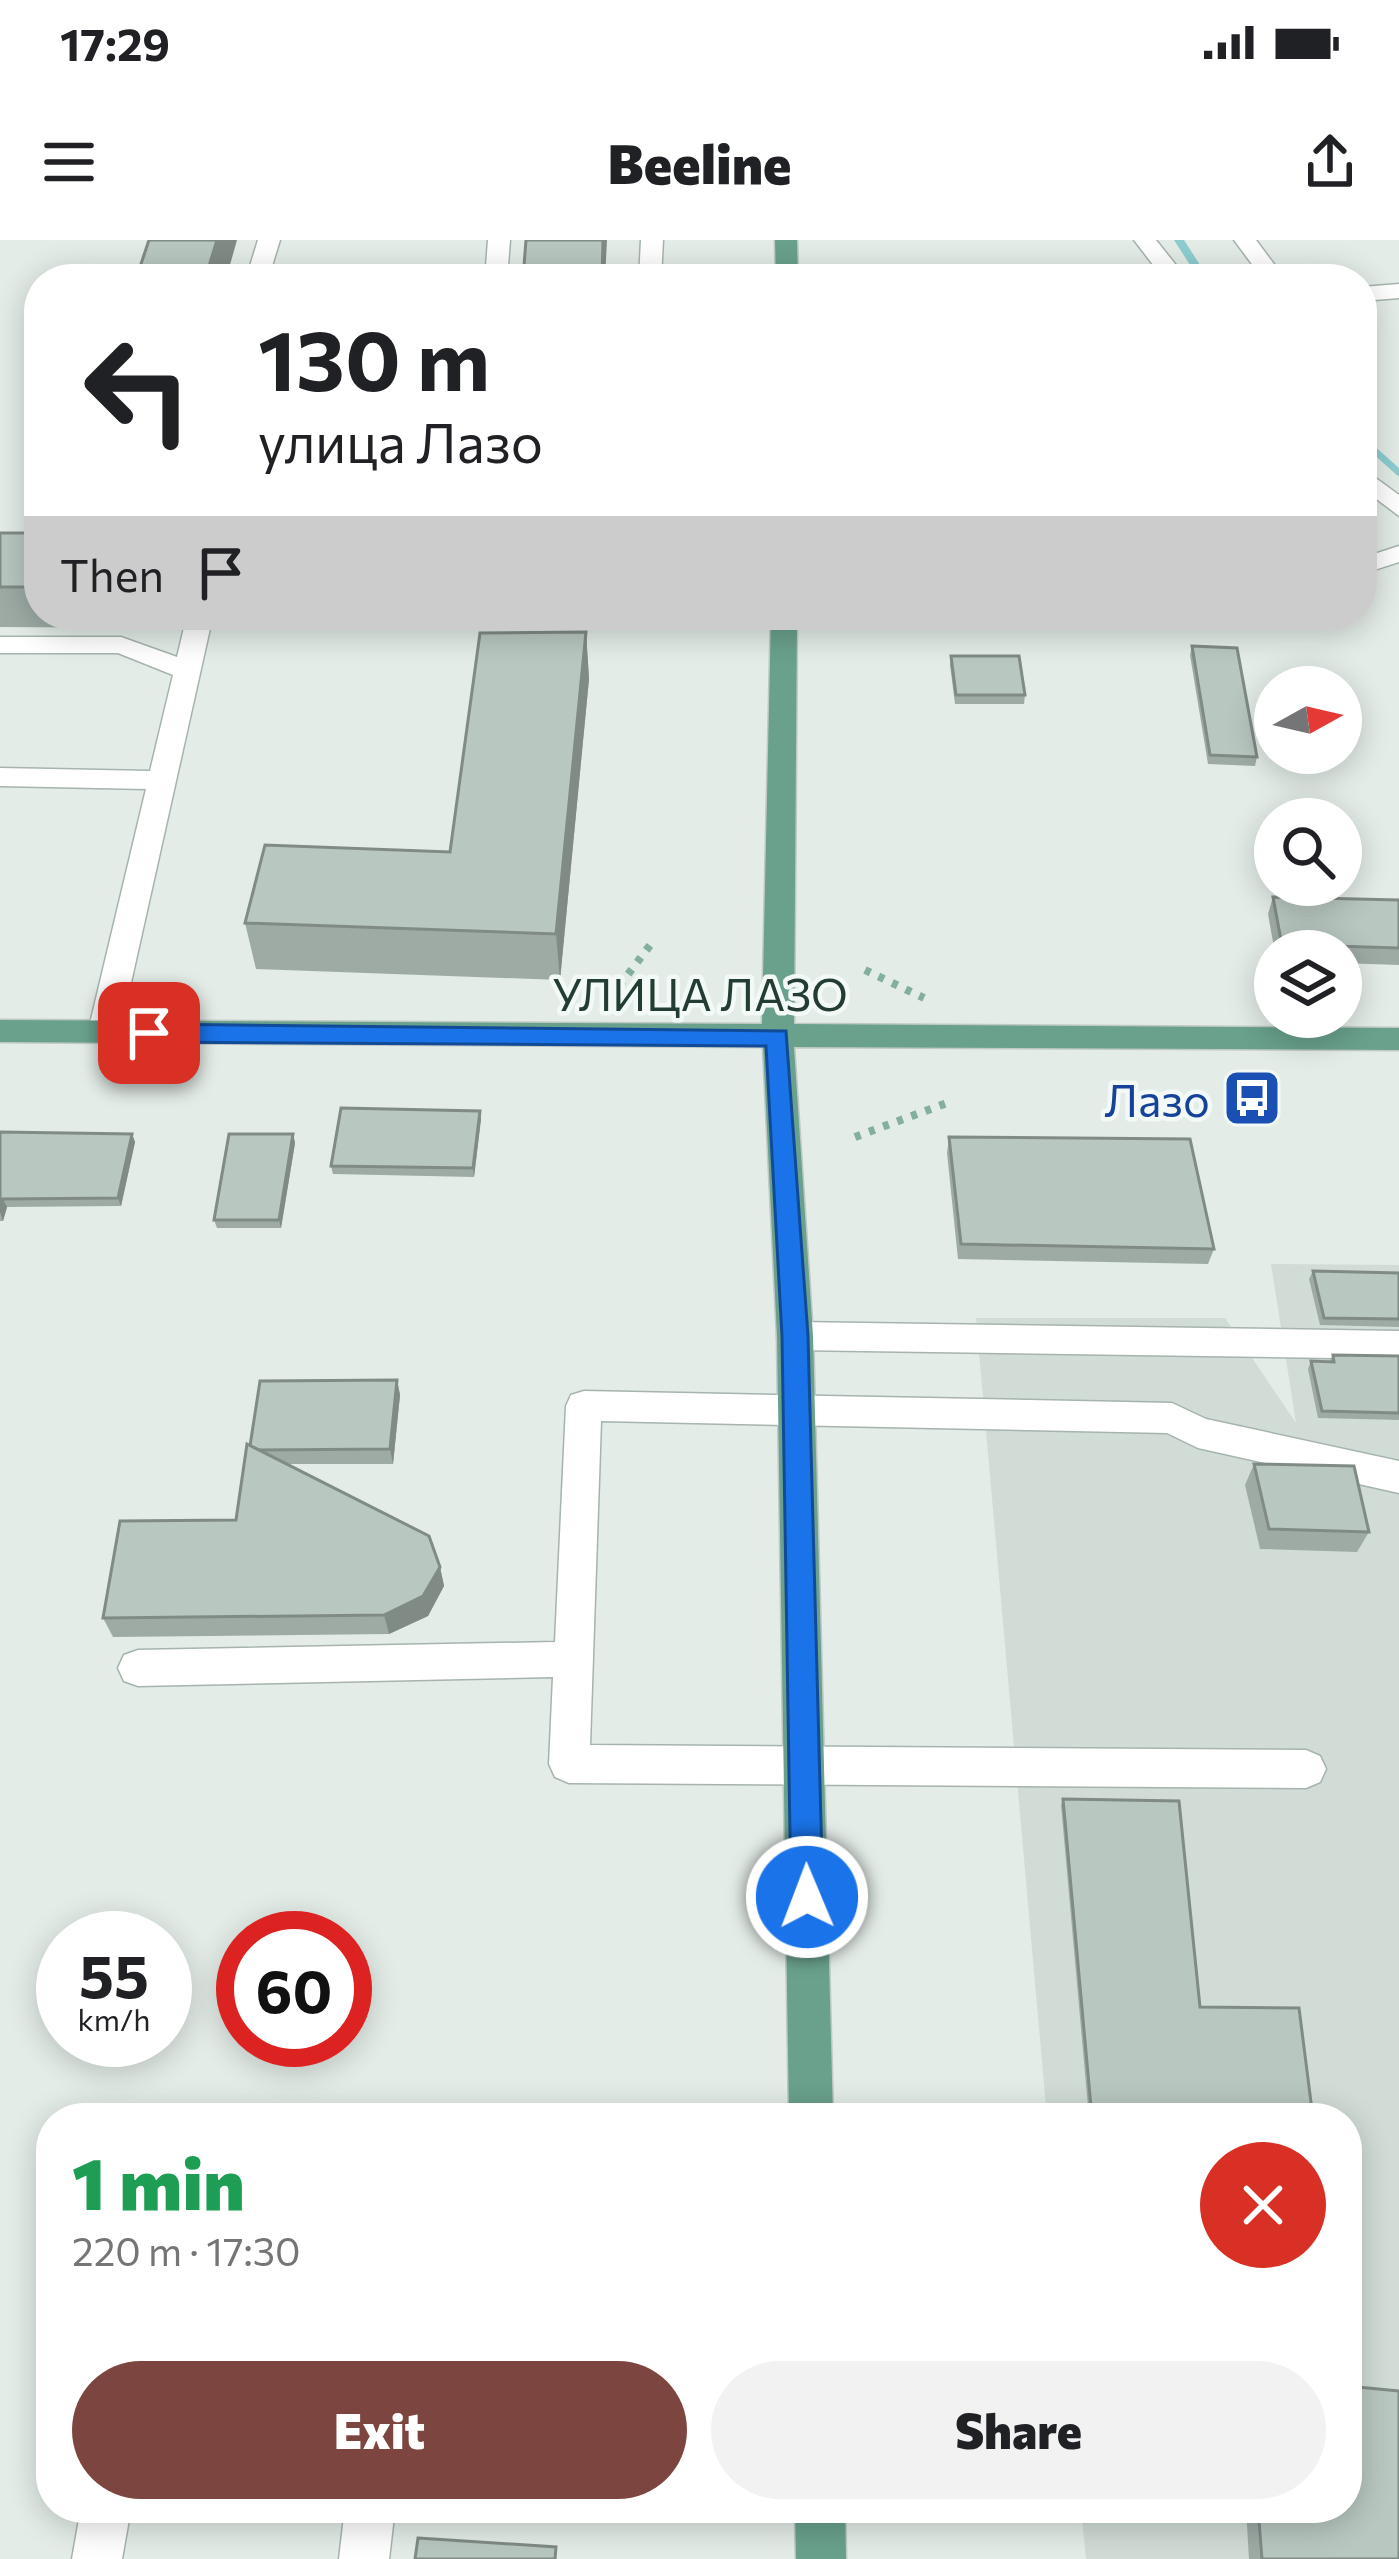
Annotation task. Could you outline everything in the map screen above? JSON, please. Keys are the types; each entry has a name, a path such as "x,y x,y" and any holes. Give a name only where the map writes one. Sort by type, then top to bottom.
{"main road":[{"path":"784,630 778,1037 795,1336 811,2103"},
{"name":"УЛИЦА ЛАЗО","path":"0,1031 1399,1039"},
{"path":"820,2523 821,2559"}],"street":[{"path":"1145,240 1164,264"},
{"path":"104,1033 197,630"},
{"path":"0,645 121,645 187,671"},
{"path":"0,777 160,780"},
{"path":"795,1336 1399,1345"},
{"path":"1306,1769 569,1764 584,1406 1172,1418 1198,1433 1399,1477"},
{"path":"137,1668 574,1659"},
{"path":"97,2559 103,2523"},
{"path":"364,2559 368,2523"}],"path":[{"path":"609,999 651,944"},
{"path":"865,970 938,1005"},
{"path":"855,1137 947,1103"}],"shaded area":[{"path":"1271,1264 1399,1265 1399,2559 1086,2559 1082,2523 1362,2523 1362,2103 1046,2103 976,1318 1225,1318 1296,1423"}],"building":[{"path":"149,240 217,240 210,264 141,264"},
{"path":"526,240 603,240 602,264 524,264"},
{"path":"0,533 24,533 24,587 0,587"},
{"path":"586,632 556,934 245,923 265,845 450,852 480,633"},
{"path":"1192,646 1237,648 1254,741 1254,757 1210,755"},
{"path":"951,656 1019,656 1025,695 956,695"},
{"path":"1362,899 1399,900 1399,948 1362,947 1362,930 1279,930 1275,906 1362,906"},
{"path":"341,1108 480,1111 473,1168 331,1166"},
{"path":"0,1132 132,1134 118,1198 3,1199 0,1212"},
{"path":"229,1134 293,1134 279,1220 214,1220"},
{"path":"949,1137 1190,1139 1214,1249 961,1244"},
{"path":"1313,1271 1399,1273 1399,1319 1324,1318"},
{"path":"1333,1355 1399,1356 1399,1413 1322,1411 1311,1361 1334,1362"},
{"path":"397,1380 390,1449 258,1450 250,1446 260,1381"},
{"path":"247,1444 429,1536 440,1567 423,1596 384,1615 103,1618 120,1521 236,1520"},
{"path":"1254,1464 1354,1466 1369,1532 1269,1529"},
{"path":"1063,1799 1179,1801 1200,2007 1299,2008 1311,2103 1091,2103"},
{"path":"1362,2387 1399,2391 1399,2559 1262,2559 1259,2523 1362,2523"},
{"path":"418,2538 556,2547 555,2559 415,2559"}],"waterway":[{"path":"1179,240 1194,264"},
{"path":"1377,453 1399,474"}],"place":[{"name":"Лазо","path":"1252,1098"}],"route":[{"path":"149,1033 778,1037 795,1336 807,1897"}]}
